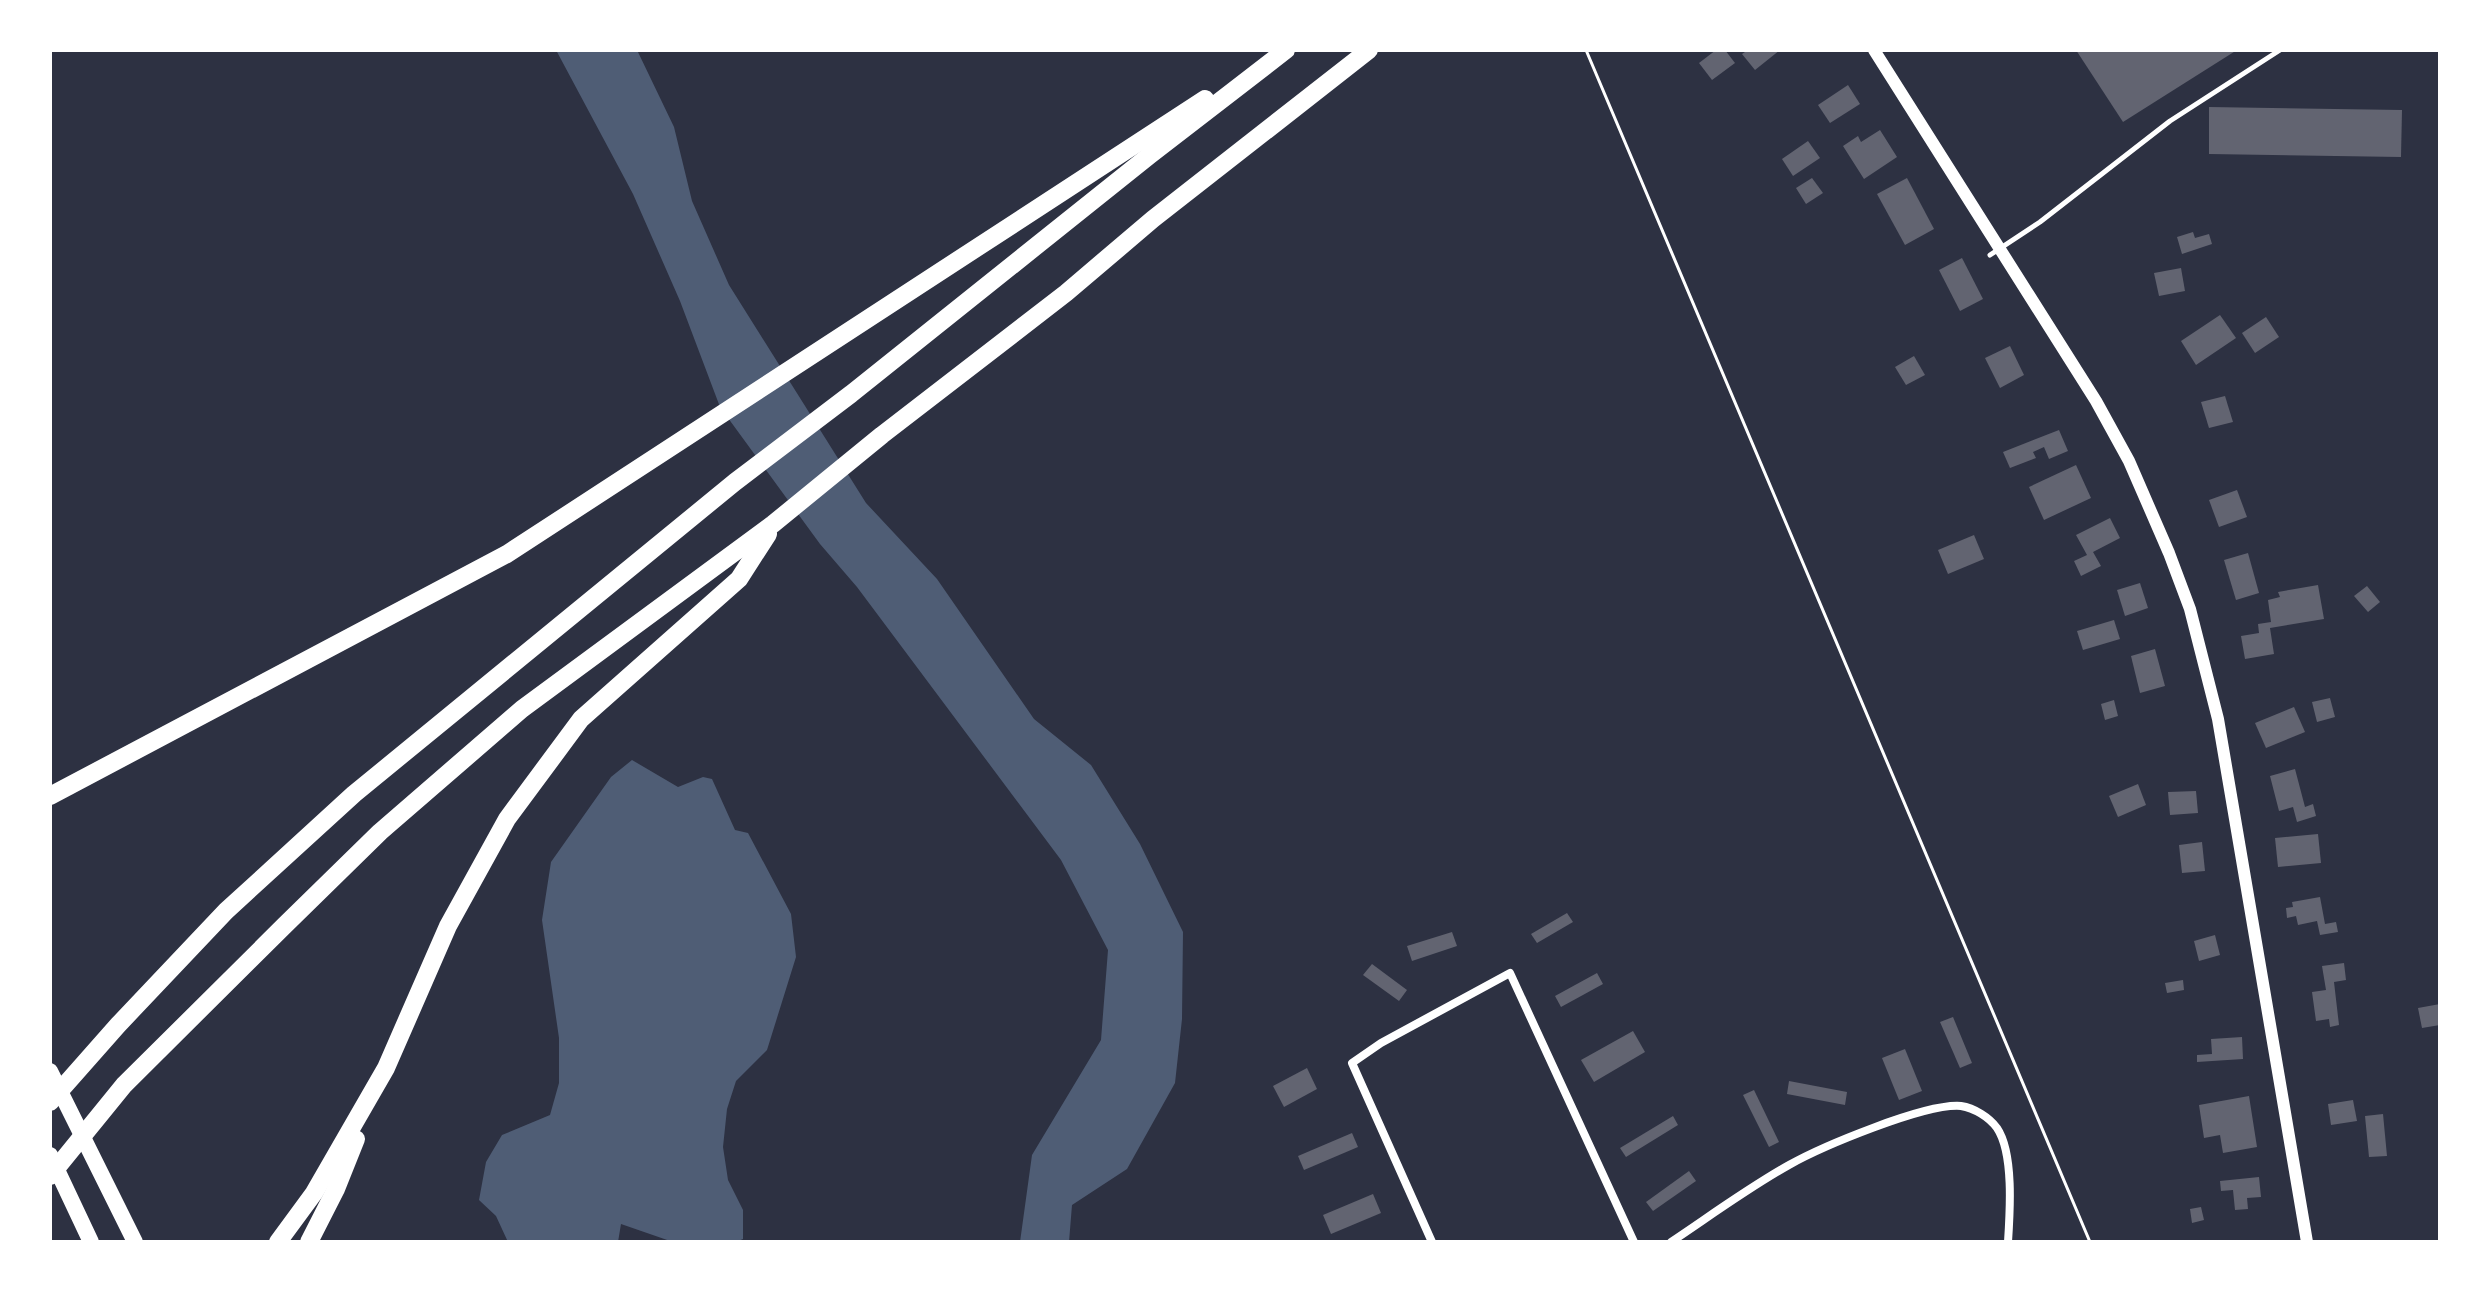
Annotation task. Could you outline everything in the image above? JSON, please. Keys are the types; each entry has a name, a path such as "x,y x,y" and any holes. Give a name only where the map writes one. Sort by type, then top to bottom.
{"highway":[{"path":"55,791 196,720 507,554 1284,50"},
{"path":"50,1102 226,911 354,794 735,482 851,394 1284,50"},
{"path":"50,1176 124,1085 380,832 522,709 773,524 1369,50"},
{"path":"278,1242 314,1193 374,1089 409,1018 448,926 507,819 581,719 739,579 773,524"},
{"path":"51,1072 131,1234"},
{"path":"309,1242 336,1189 374,1089"},
{"path":"50,1155 91,1242"}],"street":[{"path":"1874,50 1995,252 2096,401 2153,513 2190,609 2208,673 2226,758 2307,1242"},
{"path":"1432,1242 1352,1063 1381,1043 1510,973 1634,1242"},
{"path":"1671,1242 1792,1163 1922,1111 1963,1106 1982,1114 1996,1127 2004,1142 2009,1202 2008,1242"}],"lane":[{"path":"1995,252 2040,222 2170,121 2280,50"}],"path":[{"path":"1586,50 2090,1242"}],"water":[{"path":"556,50 637,50 674,127 692,201 729,285 866,503 937,579 1034,719 1091,765 1140,844 1183,932 1182,1019 1175,1083 1127,1169 1072,1205 1069,1242 1020,1242 1032,1155 1101,1040 1108,950 1061,860 857,587 820,544 720,407 680,301 633,194"},
{"path":"632,760 678,787 703,777 712,779 735,830 748,833 791,914 796,957 767,1050 736,1081 727,1109 723,1147 728,1180 743,1210 743,1239 736,1242 673,1242 621,1224 618,1242 508,1242 496,1216 479,1200 486,1162 502,1135 550,1115 559,1083 559,1038 542,920 551,862 611,777"}],"building":[{"path":"1716,50 1725,50 1735,63 1712,80 1699,63"},
{"path":"1748,50 1780,50 1755,70 1742,54"},
{"path":"2076,50 2237,50 2123,122"},
{"path":"1848,85 1860,104 1830,123 1818,105"},
{"path":"2209,107 2402,110 2401,157 2209,154"},
{"path":"1880,130 1897,157 1864,179 1843,146 1858,136 1861,142"},
{"path":"1808,141 1820,158 1793,176 1782,159"},
{"path":"1812,178 1823,193 1806,204 1796,188"},
{"path":"1907,178 1934,229 1905,245 1877,194"},
{"path":"2193,232 2195,238 2209,234 2212,244 2182,254 2177,237"},
{"path":"1962,258 1983,299 1960,311 1939,270"},
{"path":"2181,268 2185,291 2159,296 2154,273"},
{"path":"2220,315 2236,338 2196,365 2181,341"},
{"path":"2266,317 2279,337 2255,353 2242,333"},
{"path":"2010,346 2024,375 2000,388 1985,358"},
{"path":"1914,356 1925,375 1906,385 1895,367"},
{"path":"2225,396 2233,422 2209,428 2201,402"},
{"path":"2059,430 2068,451 2049,459 2044,447 2033,452 2036,458 2010,468 2003,452"},
{"path":"2076,465 2091,498 2044,520 2029,487"},
{"path":"2237,490 2247,517 2219,527 2209,500"},
{"path":"2110,518 2120,538 2093,552 2101,566 2081,576 2074,561 2087,555 2076,535"},
{"path":"1974,535 1984,559 1948,574 1938,550"},
{"path":"2248,553 2259,593 2236,600 2224,560"},
{"path":"2140,583 2148,608 2125,616 2117,590"},
{"path":"2318,585 2324,619 2270,628 2274,654 2245,659 2241,636 2259,633 2258,624 2271,622 2268,600 2280,597 2278,592"},
{"path":"2367,586 2380,602 2368,612 2354,596"},
{"path":"2114,620 2120,639 2083,650 2077,631"},
{"path":"2155,649 2165,686 2140,693 2131,656"},
{"path":"2330,698 2335,717 2317,722 2312,702"},
{"path":"2114,700 2118,716 2105,720 2101,704"},
{"path":"2294,707 2305,732 2266,748 2255,723"},
{"path":"2295,769 2305,807 2313,804 2316,816 2297,822 2293,807 2279,811 2270,776"},
{"path":"2138,784 2146,805 2118,817 2109,796"},
{"path":"2196,791 2198,813 2170,815 2168,792"},
{"path":"2318,834 2321,863 2278,867 2275,838"},
{"path":"2202,842 2205,871 2182,873 2179,845"},
{"path":"2320,897 2325,924 2336,922 2338,932 2320,935 2317,921 2298,925 2296,916 2287,918 2286,908 2293,907 2292,902"},
{"path":"1567,913 1573,922 1537,943 1531,934"},
{"path":"1452,932 1457,946 1412,961 1407,946"},
{"path":"2215,935 2220,955 2199,961 2194,941"},
{"path":"2344,963 2346,980 2334,982 2339,1025 2330,1027 2329,1019 2316,1021 2312,992 2326,990 2322,966"},
{"path":"1372,964 1407,990 1399,1001 1363,975"},
{"path":"1597,973 1603,984 1561,1007 1555,996"},
{"path":"2183,980 2184,990 2167,993 2165,983"},
{"path":"2440,1004 2440,1025 2422,1028 2418,1008"},
{"path":"1953,1017 1972,1063 1960,1068 1940,1022"},
{"path":"1633,1031 1645,1052 1594,1082 1581,1060"},
{"path":"2242,1037 2243,1059 2197,1062 2197,1055 2212,1054 2211,1039"},
{"path":"1905,1049 1922,1091 1899,1100 1882,1058"},
{"path":"1307,1068 1317,1089 1284,1107 1273,1086"},
{"path":"1789,1081 1847,1092 1845,1105 1787,1094"},
{"path":"1754,1090 1779,1142 1769,1147 1743,1095"},
{"path":"2249,1096 2257,1147 2223,1153 2220,1135 2204,1138 2199,1105"},
{"path":"2353,1100 2357,1121 2331,1125 2328,1104"},
{"path":"2383,1114 2387,1156 2369,1157 2365,1116"},
{"path":"1673,1116 1678,1125 1626,1157 1620,1148"},
{"path":"1352,1133 1358,1147 1304,1170 1298,1156"},
{"path":"1689,1171 1696,1181 1653,1211 1646,1202"},
{"path":"2259,1177 2261,1197 2247,1198 2248,1209 2235,1210 2233,1190 2221,1191 2220,1181"},
{"path":"1373,1194 1381,1213 1331,1234 1323,1215"},
{"path":"2201,1207 2204,1220 2192,1223 2190,1209"}]}
